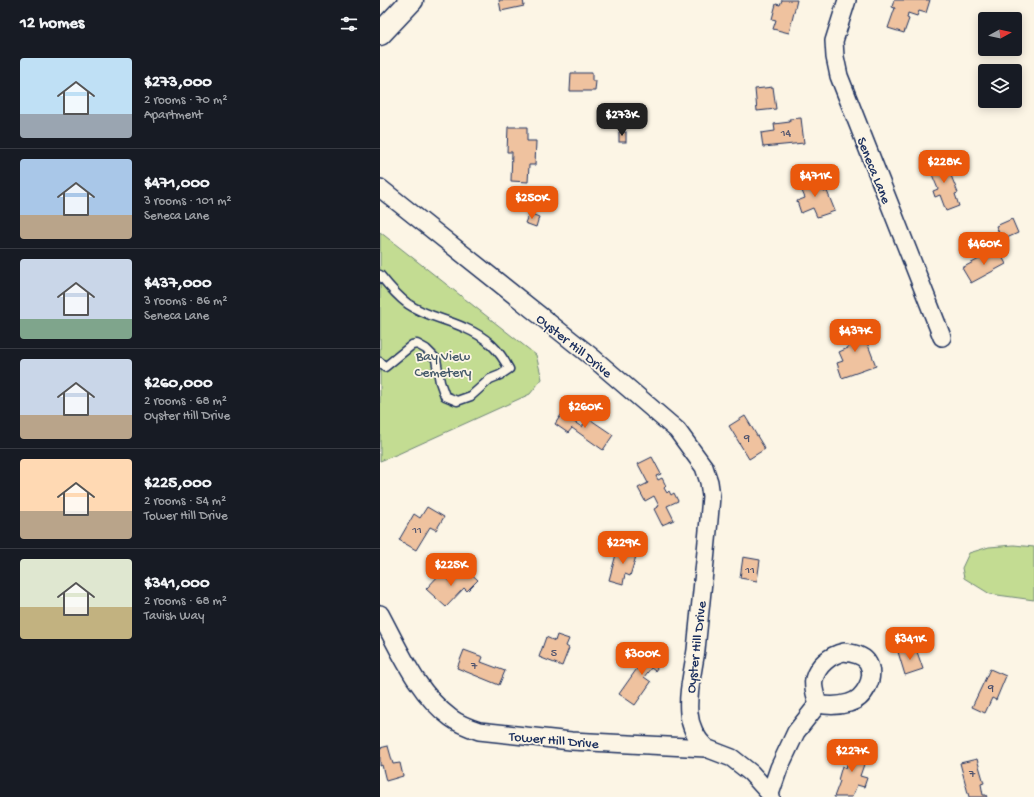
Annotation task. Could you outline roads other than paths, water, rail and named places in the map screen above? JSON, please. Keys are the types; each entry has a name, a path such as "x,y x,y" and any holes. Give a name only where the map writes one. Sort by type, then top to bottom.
{"main road":[{"path":"380,34 412,0"}],"street":[{"name":"Seneca Lane","path":"847,0 834,41 835,57 839,76 942,337"},
{"name":"Oyster Hill Drive","path":"380,188 592,357 677,430 704,467 709,482 711,496 695,659 689,696 689,714 694,733 706,748"},
{"name":"Tower Hill Drive","path":"380,614 409,669 439,707 452,719 479,731 571,741 706,748 732,758 751,773 770,796"},
{"path":"770,796 779,768 796,732 818,704"}],"lane":[{"path":"380,275 408,304 428,314 465,327 488,342 502,356 509,369 506,372 490,379 471,396 458,401 445,396 440,382 436,359 426,349 417,344 406,348 382,366"}],"park label":[{"name":"Bay View Cemetery","path":"443,364"}]}
